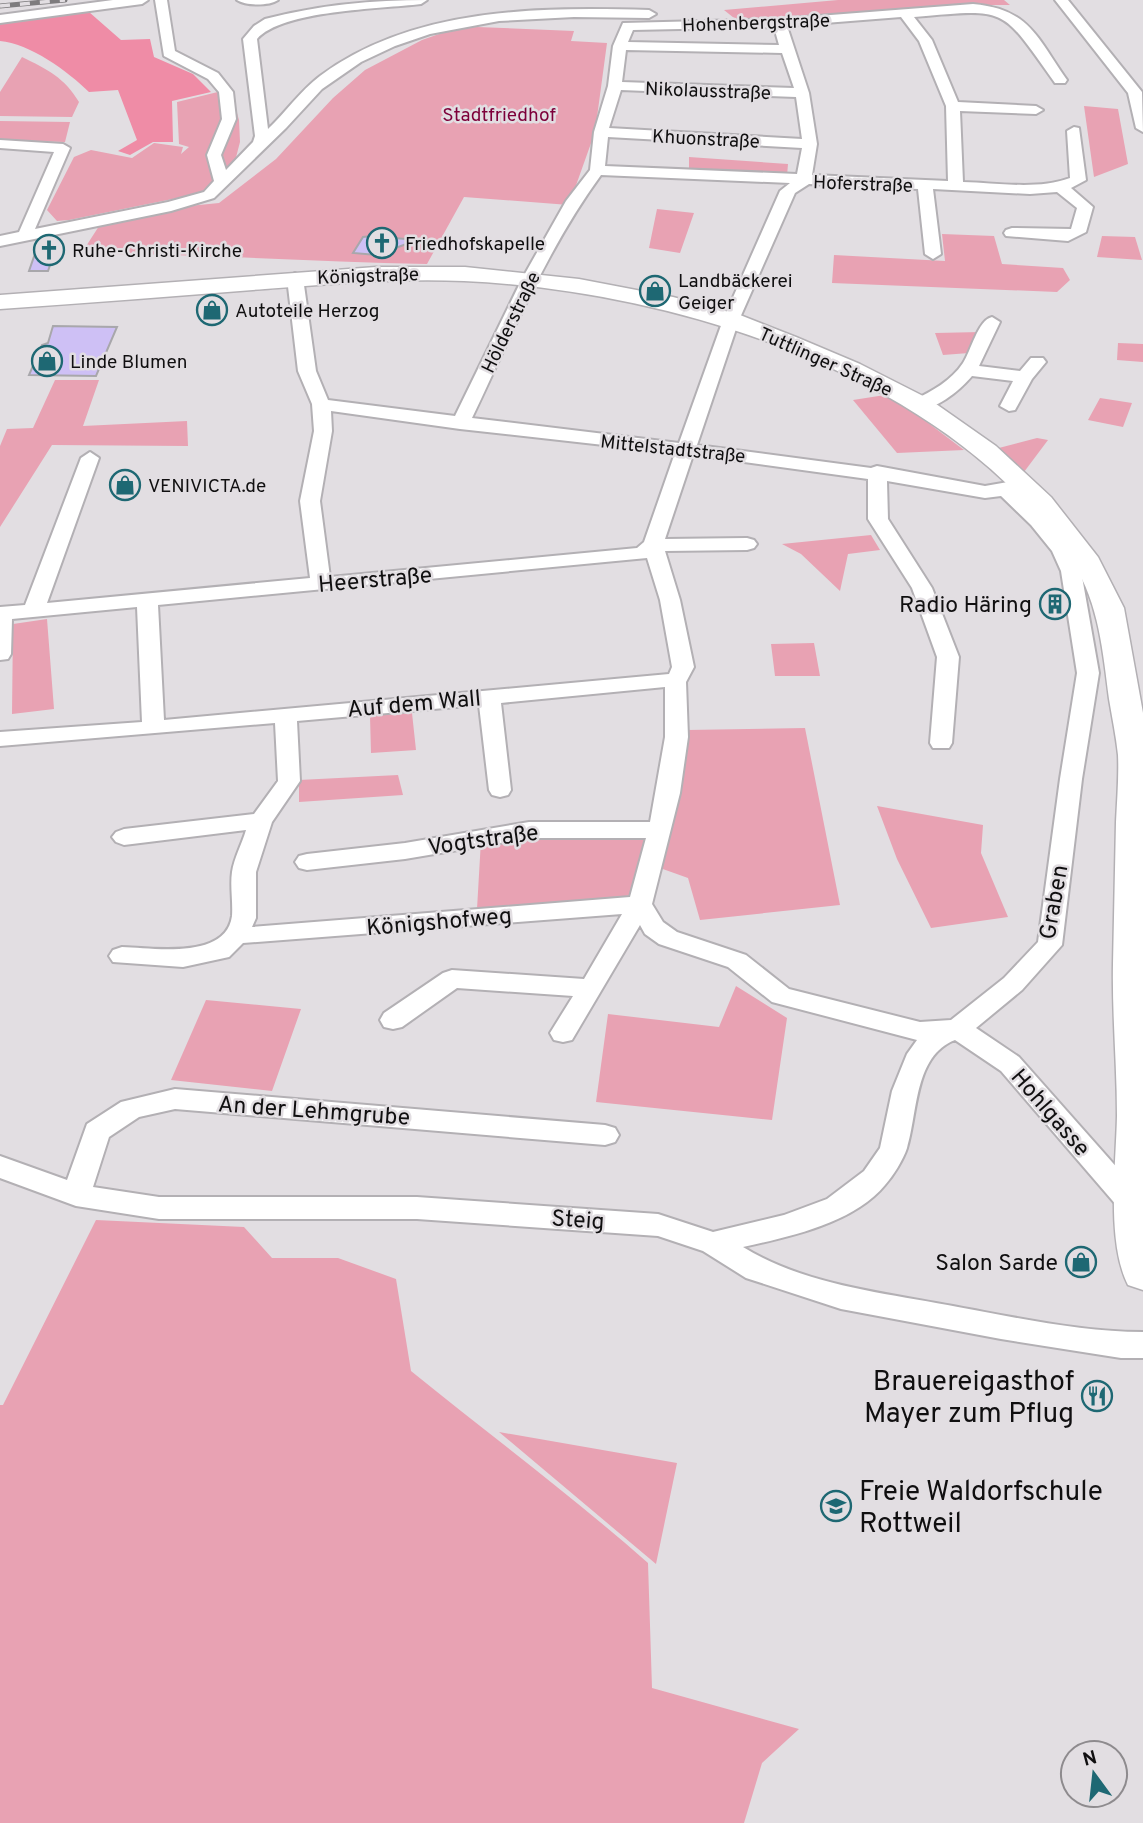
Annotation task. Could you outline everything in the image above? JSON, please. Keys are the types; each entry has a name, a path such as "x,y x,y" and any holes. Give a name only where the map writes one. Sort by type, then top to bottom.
{"street":[{"path":"0,19 142,0"},
{"path":"161,0 169,53 213,76 226,92 229,119 214,155 222,184"},
{"path":"243,0 272,0"},
{"path":"260,143 262,136 250,39 255,32 268,23 306,15 421,0"},
{"path":"1061,0 1139,92 1143,128"},
{"name":"Hohenbergstraße","path":"620,46 628,26 779,23 973,8 997,10 1010,15 1060,80"},
{"path":"904,13 925,40 953,106 956,187"},
{"path":"0,241 27,228 171,206 209,195 270,136 314,88 356,59 423,32 512,15 649,14"},
{"path":"563,1032 640,904 660,830 676,751 675,680 681,675 683,667 670,600 653,545 732,320 788,191 803,181 810,144 802,93 779,23"},
{"path":"597,170 601,132 615,86 620,46 789,49"},
{"name":"Nikolausstraße","path":"615,86 802,93"},
{"path":"953,106 1036,110"},
{"path":"1060,187 1078,180 1074,131"},
{"name":"Khuonstraße","path":"601,132 810,144"},
{"path":"0,144 63,148 27,228"},
{"name":"Hoferstraße","path":"597,170 956,187 1060,187"},
{"name":"Hölderstraße","path":"460,424 530,279 574,201 597,170"},
{"path":"925,185 933,254"},
{"path":"1012,233 1068,236 1079,232 1085,207 1060,187"},
{"name":"Königstraße","path":"0,302 295,278 426,273 530,279 665,302 732,320"},
{"path":"295,278 307,371 321,404 323,432 310,501 321,584"},
{"name":"Tuttlinger Straße","path":"732,320 851,369 920,404 987,452 1015,488 1063,529 1088,563 1109,608 1134,756 1131,985 1140,1114 1139,1199 1143,1273"},
{"name":"Tuttlinger Straße","path":"920,404 945,393 970,370 992,322"},
{"path":"1009,406 1024,377 1037,362"},
{"path":"970,370 1024,377"},
{"name":"Mittelstadtstraße","path":"321,404 460,424 877,472 985,492 1015,488"},
{"path":"34,610 90,458"},
{"path":"877,472 878,519 922,588 948,657 941,743"},
{"name":"Graben","path":"713,1243 787,1226 836,1207 874,1180 893,1150 905,1091 920,1054 934,1038 958,1029 1013,984 1050,945 1071,779 1088,673 1071,571 1061,550 1015,488"},
{"name":"Heerstraße","path":"1,613 642,553 653,545 747,544"},
{"path":"147,600 153,728"},
{"path":"0,654 1,613"},
{"name":"Auf dem Wall","path":"0,739 153,728 675,680"},
{"path":"489,696 500,789"},
{"path":"122,956 183,958 220,951 237,934 244,918 244,872 261,821 289,781 286,715"},
{"path":"124,837 261,821"},
{"name":"Vogtstraße","path":"307,862 405,851 529,830 660,830"},
{"path":"640,904 654,928 668,938 737,961 781,996 920,1031 958,1029"},
{"name":"Königshofweg","path":"237,934 252,936 640,904"},
{"path":"393,1020 452,979 591,988"},
{"name":"Hohlgasse","path":"958,1029 1010,1064 1139,1199"},
{"name":"An der Lehmgrube","path":"76,1195 97,1131 131,1109 175,1100 389,1115 605,1135"},
{"name":"Steig","path":"0,1167 76,1195 159,1208 417,1208 658,1225 713,1243 756,1270 841,1297 1001,1327 1121,1345 1143,1345"}],"green space":[{"path":"838,0 1004,0 1010,5 968,5 777,18 734,18 724,10"},
{"name":"Stadtfriedhof","path":"456,28 574,31 571,41 607,43 595,132 569,205 464,197 427,264 81,254 101,223 179,207 219,203 276,159 333,98 365,70 422,40"},
{"path":"22,57 47,70 68,87 79,102 72,117 0,116 0,92"},
{"path":"230,89 239,120 240,142 234,165 207,192 69,220 57,221 47,210 74,157 91,150 132,158 154,143 183,147 181,154 189,147 179,144 177,102"},
{"path":"1084,106 1118,109 1128,164 1094,177"},
{"path":"0,121 70,122 65,142 0,140"},
{"path":"689,157 788,164 787,176 689,174"},
{"path":"657,209 694,213 680,253 649,248"},
{"path":"942,234 994,236 1002,264 1063,268 1070,280 1057,292 832,283 834,255 945,261"},
{"path":"1102,236 1135,237 1142,260 1097,257"},
{"path":"981,332 969,353 943,355 935,333"},
{"path":"1118,343 1143,344 1143,362 1117,360"},
{"path":"55,380 99,380 83,426 187,421 188,446 52,445 0,527 0,446 7,429 33,428"},
{"path":"885,395 964,450 897,453 853,400"},
{"path":"1100,398 1132,403 1123,427 1088,420"},
{"path":"1037,438 1048,440 1024,472 995,449"},
{"path":"871,535 880,550 848,554 840,591 801,554 782,544"},
{"path":"47,619 54,709 12,714 13,624"},
{"path":"814,643 820,676 775,676 771,644"},
{"path":"412,713 416,750 371,753 370,716"},
{"path":"805,728 840,905 700,920 688,878 660,868 687,730"},
{"path":"398,775 403,795 299,802 299,780"},
{"path":"877,806 983,825 981,853 1008,917 931,928 897,859"},
{"path":"529,835 645,838 636,895 477,909 481,840"},
{"path":"736,986 787,1018 772,1120 596,1102 608,1014 719,1027"},
{"path":"206,1000 301,1009 272,1091 171,1080"},
{"path":"96,1220 244,1227 272,1258 338,1258 396,1279 411,1371 648,1563 652,1688 799,1729 762,1763 744,1823 0,1823 0,1405 3,1405"},
{"path":"499,1432 677,1463 656,1564"}],"shaded area":[{"path":"81,5 121,40 150,39 154,57 193,74 211,92 172,101 173,142 153,142 130,155 118,151 137,140 118,90 89,92 71,76 36,53 0,41 0,14"}],"building":[{"name":"Friedhofskapelle","path":"363,237 417,240 377,255 353,253"},
{"path":"38,245 57,245 48,271 29,271"},
{"name":"Linde Blumen","path":"53,326 117,327 96,376 29,375 42,345 48,343"}],"railway":[{"path":"0,6 65,0"}],"place":[{"name":"Friedhofskapelle","path":"382,243"},
{"name":"Ruhe-Christi-Kirche","path":"49,250"},
{"name":"Landbäckerei Geiger","path":"655,291"},
{"name":"Autoteile Herzog","path":"212,310"},
{"name":"Linde Blumen","path":"47,361"},
{"name":"VENIVICTA.de","path":"125,485"},
{"name":"Radio Häring","path":"1055,604"},
{"name":"Salon Sarde","path":"1081,1262"},
{"name":"Brauereigasthof Mayer zum Pflug","path":"1097,1396"},
{"name":"Freie Waldorfschule Rottweil","path":"836,1506"}]}
